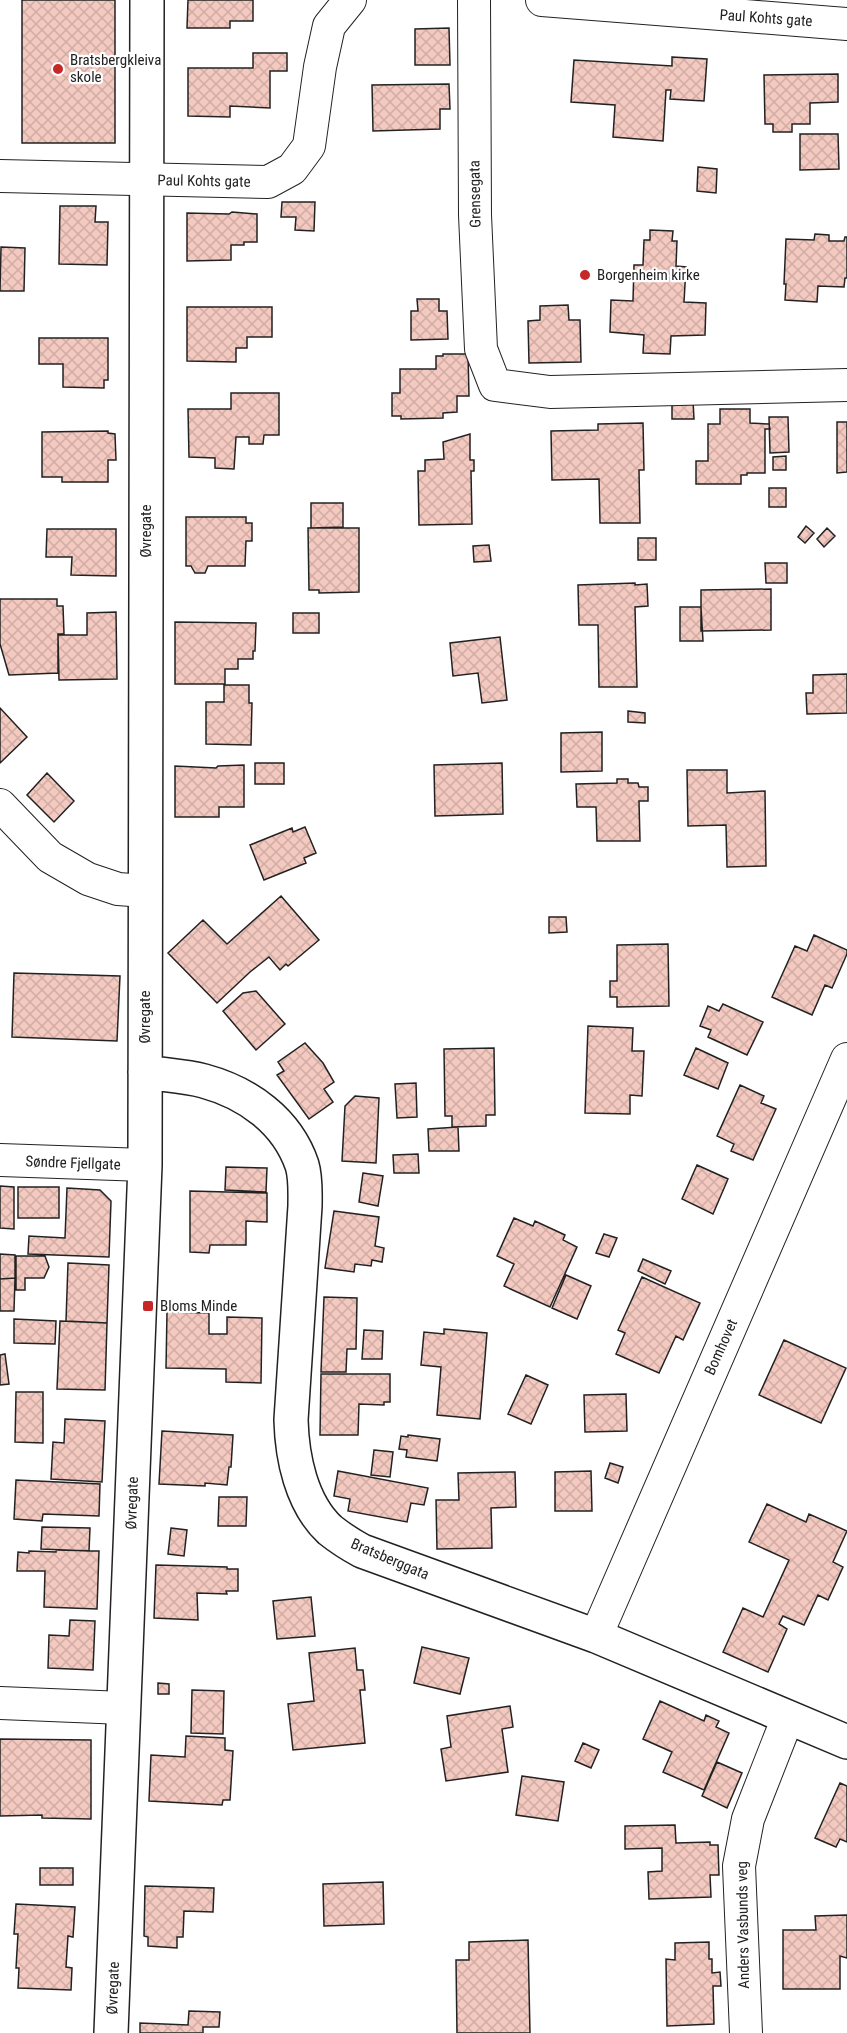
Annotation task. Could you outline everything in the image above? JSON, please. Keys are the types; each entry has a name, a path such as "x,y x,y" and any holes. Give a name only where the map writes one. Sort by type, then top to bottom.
{"street":[{"name":"Øvregate","path":"111,2033 145,1165 147,0"},
{"name":"Paul Kohts gate","path":"0,176 268,182 292,169 309,146 320,67 329,26 350,0"},
{"name":"Grensegata","path":"474,0 475,215 481,349 495,385 550,392 847,385"},
{"name":"Paul Kohts gate","path":"542,0 847,24"},
{"path":"0,805 51,857 88,879 118,889 145,891"},
{"name":"Bomhovet","path":"596,1636 847,1059"},
{"name":"Bratsberggata","path":"145,1072 202,1080 228,1089 271,1116 296,1151 302,1167 306,1206 291,1445 306,1492 316,1513 329,1528 343,1540 362,1551 596,1636 847,1742"},
{"name":"Søndre Fjellgate","path":"0,1160 145,1165"},
{"path":"0,1703 124,1708"},
{"name":"Anders Vasbunds veg","path":"746,2033 739,1866 748,1819 788,1717"}],"building":[{"name":"Bratsbergkleiva skole","path":"22,0 115,0 115,143 22,143"},
{"path":"188,0 253,0 253,21 230,21 230,28 187,28"},
{"path":"449,28 450,65 415,65 415,29"},
{"path":"253,53 287,53 287,71 270,71 270,108 230,106 230,117 188,116 188,68 253,68"},
{"path":"672,57 707,59 704,101 670,99 671,90 666,90 663,141 613,137 615,105 571,102 574,60 672,66"},
{"path":"838,74 838,102 810,103 810,124 792,124 792,132 773,132 773,124 765,124 764,75"},
{"path":"449,84 450,109 440,109 440,129 373,131 372,85"},
{"path":"800,134 838,134 839,169 800,170"},
{"path":"698,167 717,169 716,193 697,191"},
{"path":"282,202 315,202 314,231 295,230 296,217 281,217"},
{"path":"60,206 96,206 95,222 108,222 107,265 59,264"},
{"path":"232,212 257,214 257,242 231,245 231,260 187,261 187,213 229,214"},
{"path":"650,230 673,231 672,241 677,241 676,266 686,267 684,302 706,303 705,335 671,336 670,354 643,353 644,335 610,332 611,300 633,301 634,265 643,265 644,240 650,240"},
{"path":"815,234 829,235 829,241 844,241 847,237 847,278 845,278 844,287 818,286 817,302 785,300 786,239 814,240"},
{"path":"1,247 25,248 24,291 0,291"},
{"path":"417,299 439,299 439,311 447,311 448,339 411,340 411,311 418,311"},
{"path":"568,305 569,320 580,320 581,362 529,363 528,321 540,320 540,306"},
{"path":"187,307 272,307 272,337 247,337 247,348 236,348 236,362 187,361"},
{"path":"39,338 108,338 108,380 104,380 104,388 63,387 63,364 39,364"},
{"path":"443,354 468,354 469,396 457,396 457,412 443,413 443,418 401,419 401,416 392,416 392,393 400,393 400,369 436,369 436,356 443,356"},
{"path":"231,393 279,393 279,435 264,435 263,444 249,444 249,437 236,437 234,469 215,468 215,458 189,457 188,409 231,409"},
{"path":"672,401 693,401 694,419 672,419"},
{"path":"720,409 750,409 750,423 769,424 770,429 765,429 765,473 741,475 741,484 696,484 696,461 708,461 708,424 720,424"},
{"path":"769,417 788,417 789,452 770,453"},
{"path":"837,422 847,422 847,472 837,473"},
{"path":"643,423 644,470 639,470 640,523 600,523 599,479 552,480 551,431 598,430 598,424"},
{"path":"108,431 108,433 115,434 116,460 108,460 108,482 62,482 62,477 42,477 42,432"},
{"path":"470,434 470,460 474,460 474,471 471,471 472,524 419,525 418,471 425,471 425,460 444,459 443,442"},
{"path":"786,456 786,470 773,470 773,457"},
{"path":"769,488 786,488 786,507 769,507"},
{"path":"311,503 343,503 343,527 311,528"},
{"path":"186,517 246,517 246,523 252,523 252,541 246,541 245,566 208,566 205,573 195,573 191,566 186,566"},
{"path":"806,526 814,533 805,543 798,537"},
{"path":"308,528 359,528 359,592 319,593 319,590 309,590"},
{"path":"827,528 835,536 824,547 817,539"},
{"path":"47,529 116,529 116,576 71,575 72,557 46,557"},
{"path":"638,538 656,538 656,560 638,560"},
{"path":"489,545 491,561 474,562 473,546"},
{"path":"765,563 787,563 787,583 766,583"},
{"path":"635,583 635,585 647,584 648,606 635,607 637,687 599,687 598,625 579,625 578,585"},
{"path":"771,589 771,630 701,631 701,590"},
{"path":"0,599 57,599 57,606 63,606 64,634 58,634 58,673 9,675 0,644"},
{"path":"680,607 701,607 703,641 680,641"},
{"path":"116,612 117,679 59,680 58,635 87,635 87,613"},
{"path":"293,613 319,613 319,633 293,633"},
{"path":"175,622 256,623 253,659 238,659 238,669 225,669 225,684 175,684"},
{"path":"500,637 507,700 482,703 478,673 453,676 450,643"},
{"path":"847,674 847,713 807,714 806,693 813,693 813,675"},
{"path":"224,685 249,685 249,703 252,703 251,745 206,744 206,702 224,702"},
{"path":"0,708 27,737 0,763"},
{"path":"628,711 645,713 645,723 628,722"},
{"path":"602,732 602,771 561,772 561,733"},
{"path":"255,763 284,763 284,784 255,784"},
{"path":"502,763 503,814 435,816 434,765"},
{"path":"244,765 244,807 219,807 219,817 175,817 175,766 216,768"},
{"path":"687,770 727,770 727,793 765,791 766,866 727,867 726,825 688,826"},
{"path":"47,773 74,801 54,822 27,795"},
{"path":"617,779 628,779 628,783 638,783 639,787 648,787 648,801 639,801 640,841 597,841 596,807 577,807 576,784 617,783"},
{"path":"305,827 316,853 304,858 306,863 264,880 250,845 292,828 293,832"},
{"path":"281,896 319,940 280,970 269,957 217,1003 168,953 203,920 227,944"},
{"path":"549,917 566,917 567,932 549,933"},
{"path":"814,935 847,950 847,954 832,988 825,985 812,1015 772,997 795,946 807,951"},
{"path":"668,944 669,1006 617,1007 617,997 610,997 610,981 617,981 617,945"},
{"path":"14,973 120,976 117,1041 12,1037"},
{"path":"256,991 285,1024 256,1050 223,1011 243,993"},
{"path":"723,1004 763,1022 747,1055 708,1037 711,1030 700,1026 708,1006 719,1011"},
{"path":"588,1026 633,1028 632,1051 644,1051 642,1096 630,1095 630,1114 585,1113"},
{"path":"305,1043 323,1063 334,1082 324,1089 333,1102 309,1119 277,1075 284,1071 278,1062"},
{"path":"494,1048 495,1115 486,1115 486,1126 452,1127 452,1116 445,1116 444,1049"},
{"path":"696,1048 728,1063 718,1089 684,1075"},
{"path":"416,1083 417,1117 397,1118 395,1084"},
{"path":"740,1085 764,1096 761,1103 776,1109 753,1160 731,1151 734,1144 717,1136"},
{"path":"355,1096 379,1098 376,1163 342,1161 345,1106"},
{"path":"458,1127 459,1151 429,1151 428,1129"},
{"path":"418,1154 419,1173 394,1173 393,1155"},
{"path":"697,1165 728,1179 713,1214 682,1199"},
{"path":"226,1167 267,1168 266,1192 225,1190"},
{"path":"363,1173 383,1176 378,1206 359,1202"},
{"path":"0,1186 14,1187 14,1229 0,1228"},
{"path":"18,1187 59,1187 59,1218 18,1218"},
{"path":"67,1188 100,1190 111,1201 109,1257 28,1254 29,1236 65,1238"},
{"path":"190,1191 267,1193 267,1222 246,1221 246,1245 210,1245 209,1253 190,1252"},
{"path":"334,1211 379,1217 375,1246 384,1248 382,1262 372,1260 371,1266 355,1264 354,1272 325,1268"},
{"path":"514,1218 533,1226 535,1221 565,1235 563,1240 577,1247 550,1307 504,1286 514,1264 497,1256"},
{"path":"604,1234 617,1238 609,1257 596,1253"},
{"path":"0,1254 15,1255 15,1278 0,1279"},
{"path":"16,1256 45,1256 49,1267 44,1278 25,1278 25,1290 16,1290"},
{"path":"643,1259 671,1271 665,1284 638,1271"},
{"path":"68,1263 109,1265 107,1323 66,1321"},
{"path":"566,1275 591,1286 577,1319 552,1308"},
{"path":"642,1277 700,1303 683,1340 676,1336 659,1373 616,1354 625,1333 618,1330"},
{"path":"15,1278 14,1311 0,1311 0,1279"},
{"path":"324,1297 357,1298 356,1349 347,1349 346,1372 321,1372"},
{"path":"167,1312 209,1313 209,1334 227,1334 227,1317 262,1318 261,1383 226,1382 226,1369 166,1368"},
{"path":"14,1319 56,1321 55,1344 14,1343"},
{"path":"60,1321 107,1323 105,1390 57,1389"},
{"path":"444,1329 487,1333 480,1419 437,1415 441,1367 421,1365 424,1332 444,1334"},
{"path":"364,1330 383,1331 382,1359 362,1359"},
{"path":"784,1340 846,1368 821,1423 759,1395"},
{"path":"5,1354 9,1384 0,1385 0,1355"},
{"path":"321,1374 390,1374 390,1402 384,1402 384,1405 359,1404 358,1435 320,1435"},
{"path":"526,1375 548,1385 531,1424 508,1414"},
{"path":"16,1392 43,1392 43,1443 15,1442"},
{"path":"626,1394 627,1431 585,1432 584,1395"},
{"path":"65,1419 105,1421 102,1482 51,1479 53,1442 64,1443"},
{"path":"162,1431 233,1435 231,1467 229,1467 227,1485 159,1484"},
{"path":"408,1435 440,1439 437,1461 406,1457 407,1450 399,1449 401,1436 408,1437"},
{"path":"374,1450 393,1452 390,1477 371,1475"},
{"path":"610,1463 623,1467 618,1483 605,1478"},
{"path":"338,1471 428,1488 424,1505 411,1503 407,1522 348,1511 350,1499 334,1496"},
{"path":"591,1471 592,1511 555,1511 555,1472"},
{"path":"515,1472 516,1507 491,1508 492,1548 437,1549 436,1500 459,1500 458,1473"},
{"path":"16,1480 100,1484 99,1516 43,1514 42,1521 14,1519"},
{"path":"219,1497 247,1497 246,1526 218,1526"},
{"path":"767,1504 806,1522 809,1514 847,1531 833,1562 843,1567 828,1600 818,1595 804,1625 783,1616 779,1624 787,1629 768,1672 723,1652 743,1608 763,1617 789,1560 749,1542"},
{"path":"42,1527 90,1528 89,1551 41,1549"},
{"path":"171,1528 187,1530 184,1556 168,1554"},
{"path":"56,1550 99,1551 97,1609 44,1607 45,1571 17,1571 18,1552 56,1552"},
{"path":"156,1565 238,1569 238,1591 226,1591 227,1594 197,1593 198,1620 154,1618"},
{"path":"311,1597 315,1636 277,1639 273,1601"},
{"path":"70,1620 95,1621 93,1670 48,1668 49,1635 69,1636"},
{"path":"422,1647 469,1658 460,1694 414,1683"},
{"path":"355,1648 357,1670 363,1670 365,1690 360,1690 365,1743 293,1750 288,1704 314,1701 309,1653"},
{"path":"158,1683 169,1684 169,1694 158,1694"},
{"path":"192,1690 224,1691 223,1734 191,1733"},
{"path":"660,1701 704,1721 706,1715 719,1721 716,1727 729,1733 704,1790 663,1772 672,1752 643,1739"},
{"path":"510,1706 513,1727 502,1729 508,1772 446,1781 441,1749 451,1747 447,1716"},
{"path":"186,1736 225,1738 225,1750 233,1751 230,1800 223,1800 222,1805 149,1801 151,1755 185,1757"},
{"path":"0,1739 91,1740 91,1819 42,1818 42,1815 0,1816"},
{"path":"583,1743 599,1750 591,1768 575,1761"},
{"path":"717,1762 742,1773 727,1808 702,1796"},
{"path":"522,1776 564,1782 558,1821 516,1815"},
{"path":"840,1783 847,1786 847,1842 840,1839 836,1847 815,1838"},
{"path":"675,1825 676,1843 710,1842 710,1845 718,1845 719,1875 710,1875 711,1897 649,1899 648,1872 662,1871 662,1848 625,1849 625,1826"},
{"path":"40,1868 73,1868 73,1885 40,1885"},
{"path":"383,1882 384,1924 324,1926 323,1884"},
{"path":"145,1886 214,1888 213,1912 184,1911 183,1937 177,1937 177,1948 148,1946 148,1937 144,1936"},
{"path":"16,1904 75,1907 73,1937 68,1936 66,1967 72,1968 71,1990 18,1988 19,1968 16,1968 18,1934 14,1934"},
{"path":"847,1915 847,1958 840,1956 840,1989 783,1989 783,1930 816,1930 815,1916"},
{"path":"528,1940 530,2033 457,2033 456,1960 469,1960 469,1942"},
{"path":"709,1942 712,1973 720,1972 721,1986 713,1986 714,2024 667,2026 666,1959 675,1960 675,1943"},
{"path":"189,2011 220,2012 219,2027 203,2027 203,2033 140,2033 140,2023 188,2025"}],"place":[{"name":"Bratsbergkleiva skole","path":"58,69"},
{"name":"Borgenheim kirke","path":"585,275"},
{"name":"Bloms Minde","path":"148,1306"}]}
